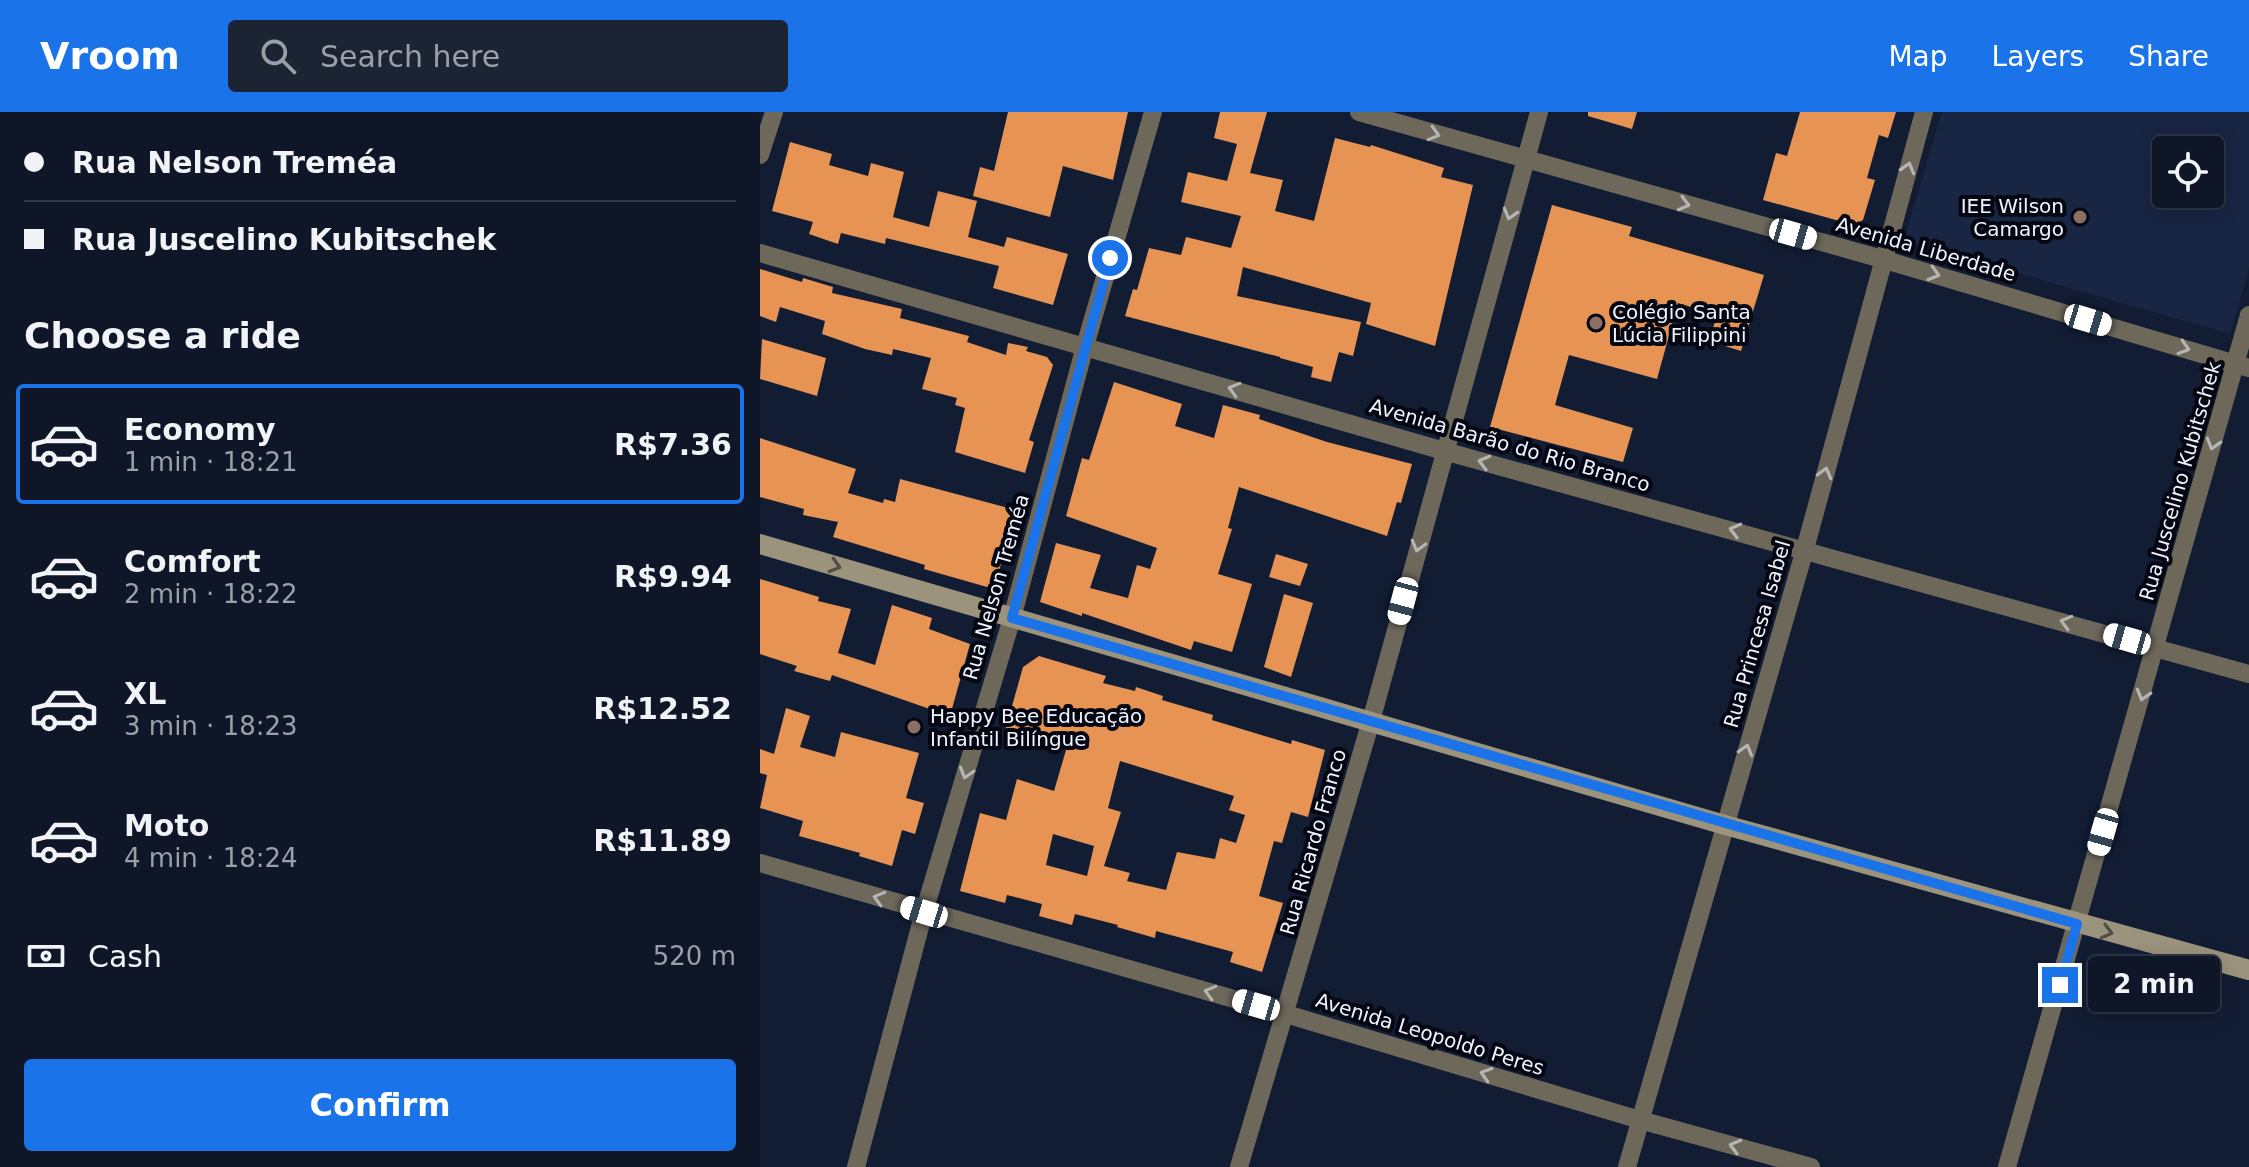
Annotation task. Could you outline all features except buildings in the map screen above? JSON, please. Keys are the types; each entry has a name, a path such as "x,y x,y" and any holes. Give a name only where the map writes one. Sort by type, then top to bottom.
{"street":[{"path":"760,155 774,112"},
{"name":"Rua Nelson Treméa","path":"856,1167 924,912 1012,618 1085,346 1153,112"},
{"name":"Avenida Liberdade","path":"1359,112 1882,259 2242,366"},
{"name":"Rua Ricardo Franco","path":"1239,1167 1371,721 1539,112"},
{"name":"Rua Princesa Isabel","path":"1627,1167 1805,549 1924,112"},
{"name":"Avenida Barão do Rio Branco","path":"760,253 1444,451 2249,674"},
{"name":"Rua Juscelino Kubitschek","path":"2007,1167 2156,647 2242,366 2249,315"},
{"path":"760,544 1725,825 2249,970"},
{"name":"Avenida Leopoldo Peres","path":"760,863 1811,1167"}],"shaded area":[{"name":"IEE Wilson Camargo","path":"1942,112 2249,112 2249,268 2230,334 1904,240"}],"place":[{"name":"IEE Wilson Camargo","path":"2080,217"},
{"name":"Colégio Santa Lúcia Filippini","path":"1596,323"},
{"name":"Happy Bee Educação Infantil Bilíngue","path":"914,727"}],"route":[{"path":"1110,258 1012,618 2077,924 2060,985"}]}
